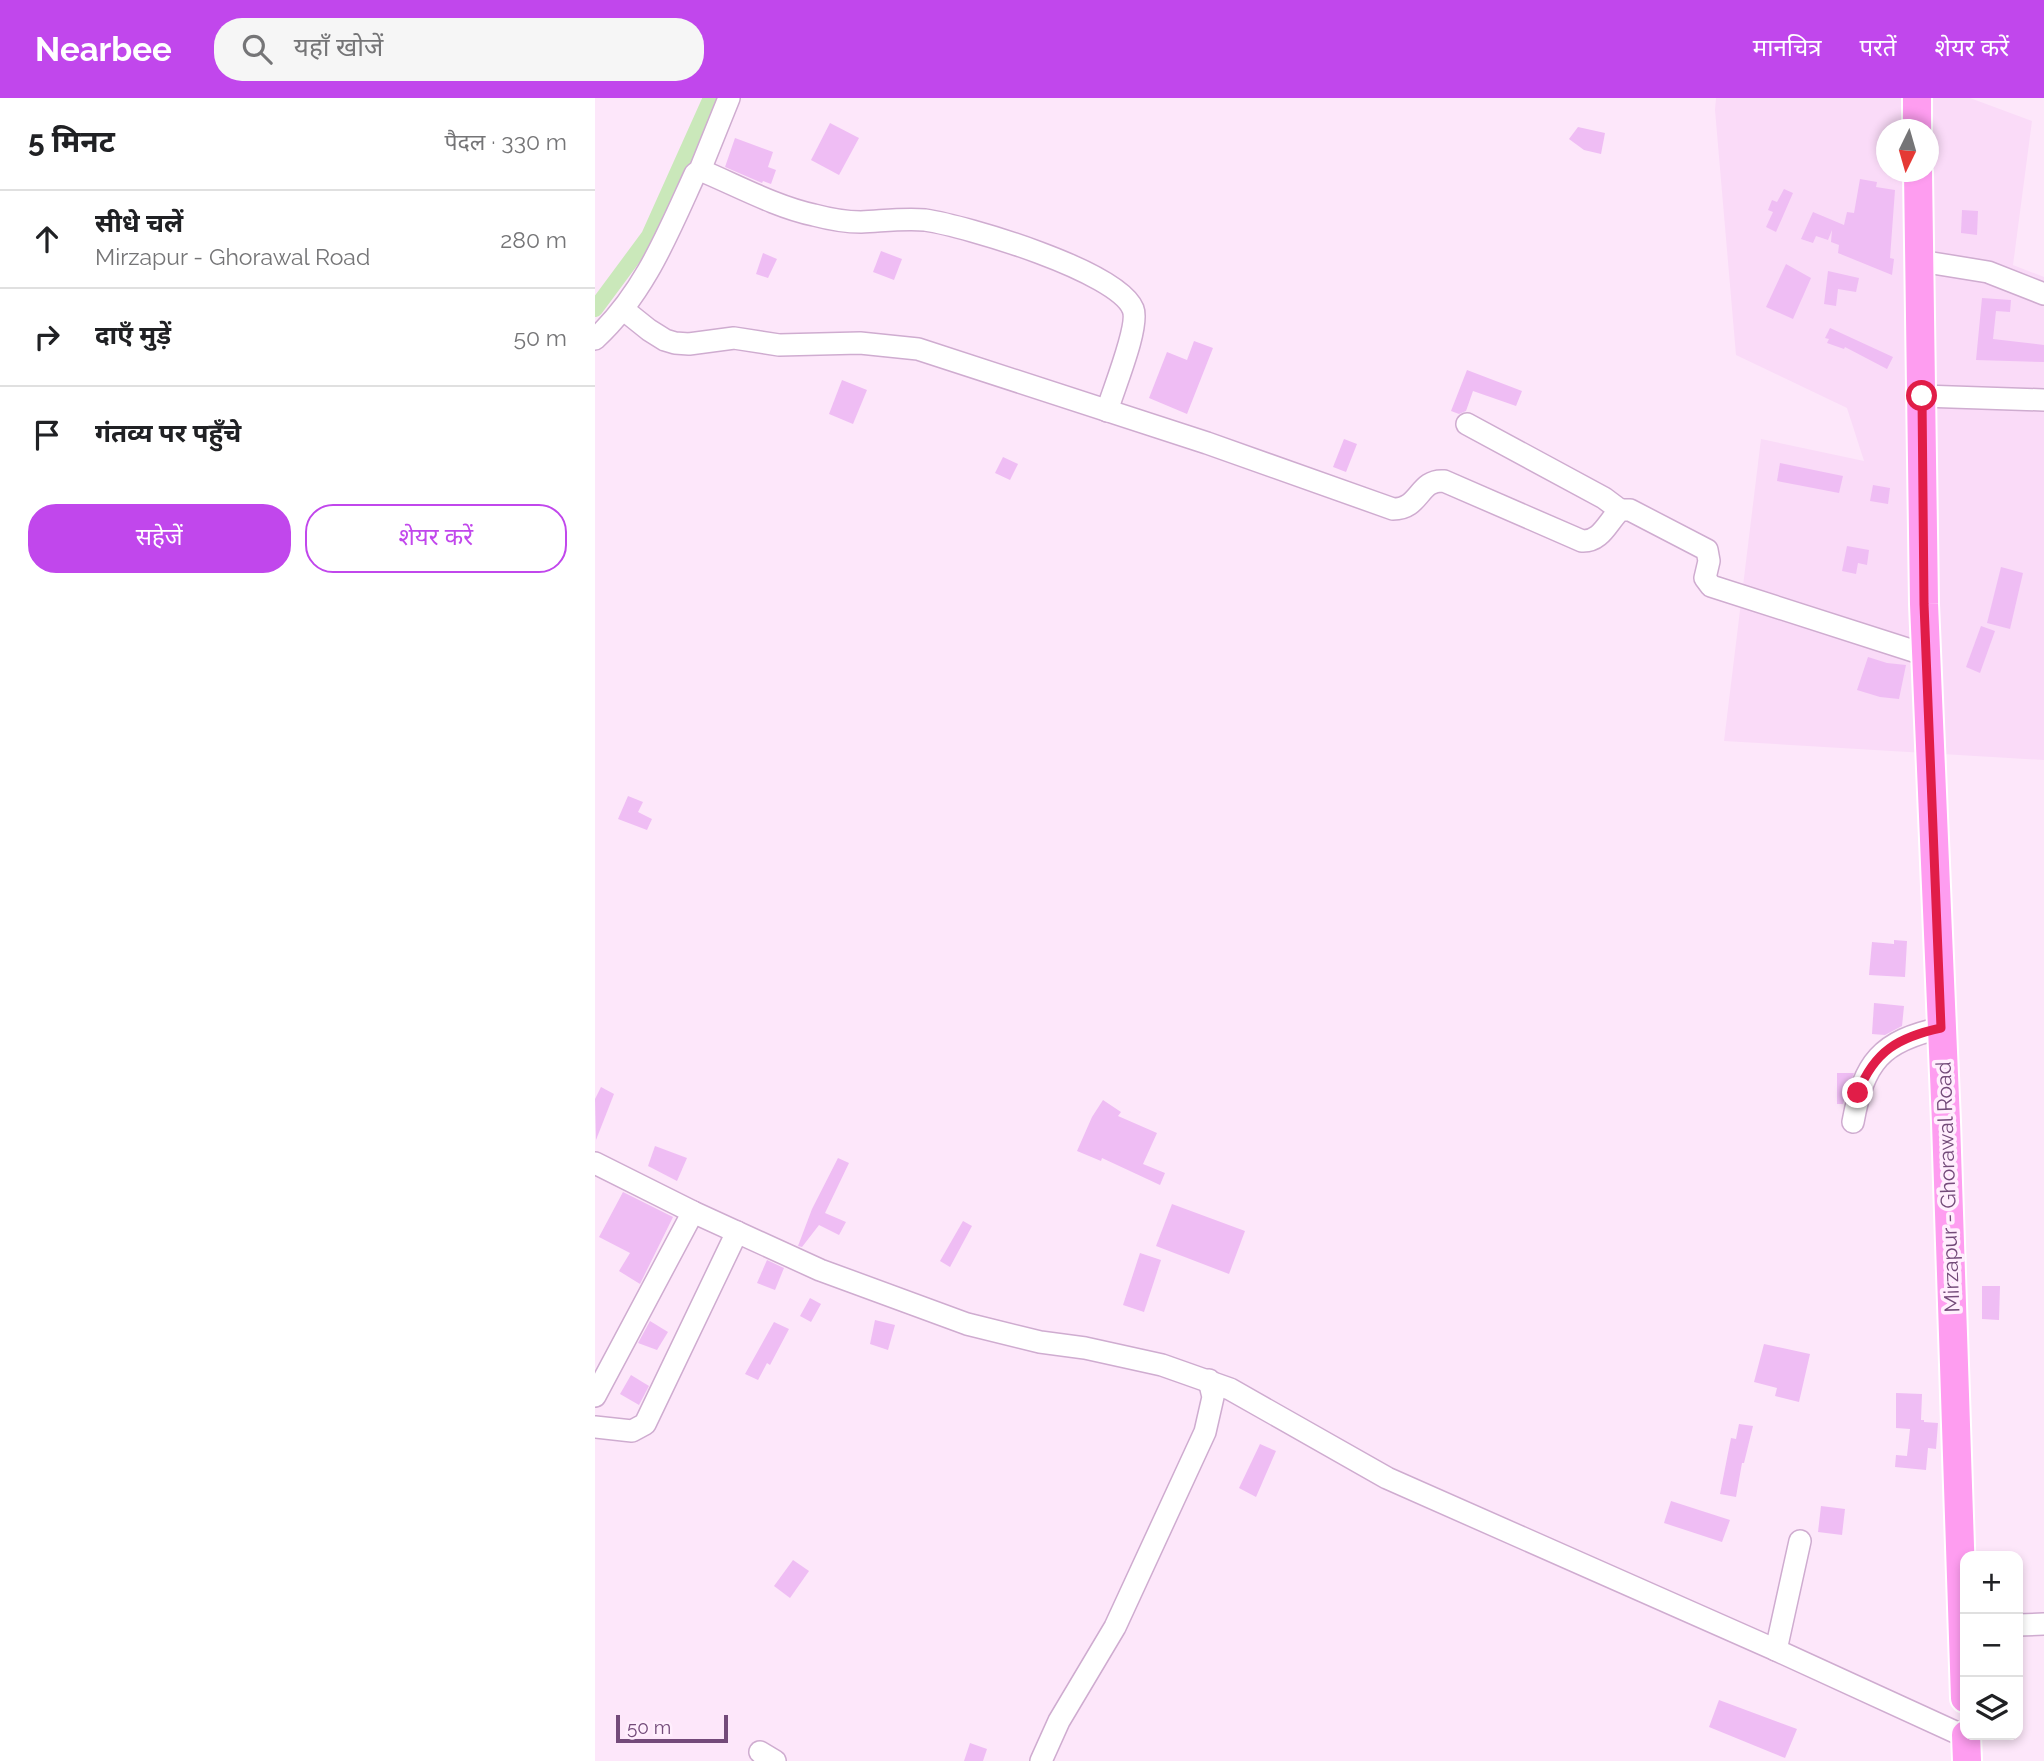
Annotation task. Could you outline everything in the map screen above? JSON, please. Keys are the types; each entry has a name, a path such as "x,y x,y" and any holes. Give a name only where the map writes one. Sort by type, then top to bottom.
{"main road":[{"path":"1917,98 1917,119"},
{"name":"Mirzapur - Ghorawal Road","path":"1918,182 1926,656 1964,1614"}],"street":[{"path":"595,339 624,310 651,267 695,174 700,170 729,98"},
{"path":"700,170 811,215 858,222 928,220 1008,242 1095,277 1118,291 1134,310 1133,332 1107,411"},
{"path":"1920,261 1988,272 2044,294"},
{"path":"624,310 649,330 675,343 689,344 734,338 779,345 860,344 906,347 1207,443 1393,509 1410,506 1434,480 1444,481 1582,541 1599,537 1620,510"},
{"path":"1922,396 2044,400"},
{"path":"1467,424 1604,498 1620,510 1630,510 1703,546 1708,555 1705,578 1711,586 1926,656"},
{"path":"1853,1122 1858,1093 1873,1062 1885,1051 1916,1034 1941,1028"},
{"path":"595,1163 693,1212 820,1270 967,1324 1007,1335 1162,1364 1209,1380 1230,1389 1387,1478 1776,1650 1966,1744"},
{"path":"595,1396 693,1212"},
{"path":"595,1427 632,1430 645,1424 737,1232"},
{"path":"1041,1761 1059,1721 1115,1627 1205,1432 1213,1398 1209,1380"},
{"path":"1776,1650 1800,1542"},
{"path":"2023,1625 2044,1624"}],"shaded area":[{"path":"1716,98 1970,98 2032,121 2013,265 2044,277 2044,760 1724,741 1761,439 1864,461 1847,408 1736,355"}],"building":[{"path":"830,123 859,138 839,175 811,160"},
{"path":"1578,127 1605,133 1601,154 1584,150 1569,139"},
{"path":"735,138 773,152 768,167 776,170 771,184 762,183 725,167"},
{"path":"1860,179 1877,182 1876,187 1895,190 1890,258 1894,259 1892,275 1838,253 1839,245 1831,242 1832,230 1828,240 1816,236 1813,243 1801,239 1813,212 1844,225 1847,212 1854,213"},
{"path":"1784,189 1793,193 1776,232 1766,227 1773,212 1768,210 1772,200 1777,202"},
{"path":"1962,210 1978,211 1977,235 1961,233"},
{"path":"881,251 902,259 894,280 873,272"},
{"path":"763,253 777,259 768,278 756,274"},
{"path":"1786,264 1811,278 1793,319 1766,307"},
{"path":"1828,271 1859,278 1856,292 1838,289 1836,306 1824,304"},
{"path":"1982,298 2011,300 2010,312 1996,311 1993,339 2044,345 2044,362 1976,360"},
{"path":"1830,328 1893,357 1887,369 1845,347 1844,349 1827,343 1829,339 1825,338"},
{"path":"1194,341 1213,348 1187,414 1149,398 1167,352 1187,360"},
{"path":"1467,370 1522,391 1516,406 1473,391 1466,411 1459,414 1451,411"},
{"path":"842,380 867,390 853,424 829,414"},
{"path":"1344,439 1357,444 1346,472 1333,467"},
{"path":"1003,457 1018,464 1010,480 995,473"},
{"path":"1780,463 1843,476 1839,493 1777,481"},
{"path":"1873,485 1890,488 1888,504 1870,501"},
{"path":"1847,546 1869,550 1867,565 1858,563 1856,574 1842,571"},
{"path":"2001,567 2023,573 2010,629 1987,623"},
{"path":"1981,626 1995,631 1980,673 1966,667"},
{"path":"1868,657 1906,665 1899,699 1857,690"},
{"path":"628,796 643,802 638,812 652,819 647,830 618,819"},
{"path":"1894,940 1907,941 1905,977 1869,975 1872,942 1894,944"},
{"path":"1874,1003 1904,1006 1902,1026 1885,1035 1872,1034"},
{"path":"1837,1073 1854,1073 1843,1104 1837,1104"},
{"path":"601,1087 614,1094 596,1140 595,1099"},
{"path":"1103,1100 1121,1112 1118,1116 1157,1133 1143,1164 1165,1173 1160,1185 1102,1158 1101,1161 1077,1151"},
{"path":"655,1146 687,1158 677,1181 648,1166"},
{"path":"838,1158 849,1163 825,1213 846,1222 839,1235 819,1225 802,1247 798,1246 812,1209"},
{"path":"623,1192 673,1217 640,1284 619,1271 630,1253 599,1237"},
{"path":"1172,1204 1245,1231 1229,1274 1156,1246"},
{"path":"963,1221 972,1226 950,1267 940,1261"},
{"path":"1140,1253 1161,1260 1144,1312 1123,1305"},
{"path":"767,1260 784,1268 775,1290 757,1283"},
{"path":"1982,1286 2000,1286 1999,1320 1982,1319"},
{"path":"810,1298 821,1304 811,1322 800,1316"},
{"path":"875,1320 895,1325 888,1350 870,1344"},
{"path":"650,1321 668,1332 657,1350 638,1343"},
{"path":"774,1322 789,1329 770,1365 767,1363 758,1380 745,1374"},
{"path":"1764,1344 1810,1354 1799,1402 1775,1396 1777,1388 1754,1382"},
{"path":"631,1375 649,1386 639,1405 620,1394"},
{"path":"1896,1393 1922,1394 1921,1420 1938,1423 1936,1449 1928,1448 1926,1470 1895,1467 1896,1455 1907,1456 1910,1429 1896,1428"},
{"path":"1739,1424 1753,1426 1736,1497 1720,1494 1731,1438 1736,1439"},
{"path":"1260,1444 1276,1451 1256,1497 1239,1488"},
{"path":"1671,1501 1730,1520 1722,1542 1664,1523"},
{"path":"1821,1506 1845,1509 1842,1535 1818,1532"},
{"path":"793,1560 809,1571 790,1598 774,1586"},
{"path":"1719,1700 1797,1729 1785,1758 1709,1727"},
{"path":"970,1743 987,1749 983,1761 964,1761"}],"waterway":[{"path":"595,309 649,236 711,98"}],"route":[{"path":"1858,1093 1873,1062 1885,1051 1916,1034 1941,1028 1924,604 1922,396"}]}
